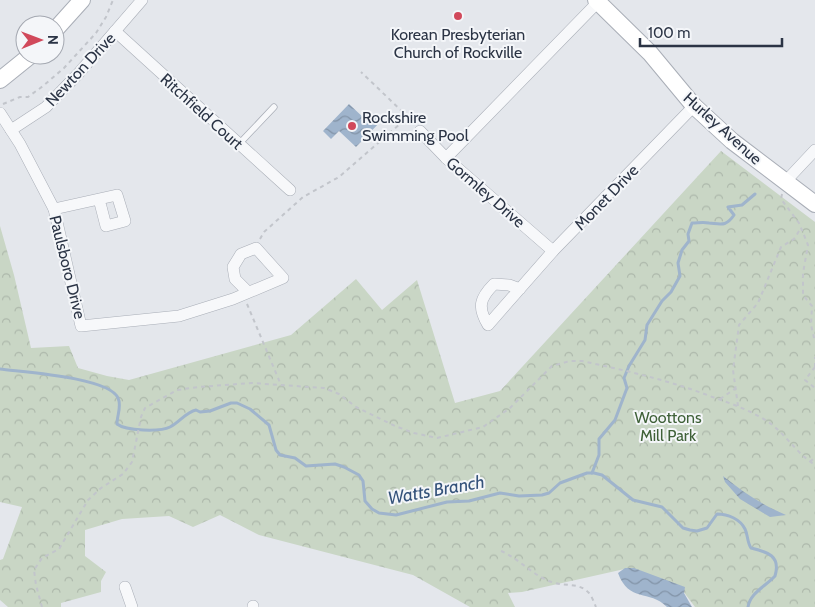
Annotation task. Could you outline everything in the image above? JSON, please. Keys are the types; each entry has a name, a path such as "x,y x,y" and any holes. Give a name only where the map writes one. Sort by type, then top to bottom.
{"street":[{"path":"65,19 82,0"},
{"name":"Newton Drive","path":"11,130 46,107 142,0"},
{"path":"446,158 597,1"},
{"name":"Hurley Avenue","path":"597,1 650,53 694,106 732,141 815,204"},
{"name":"Ritchfield Court","path":"115,31 290,190"},
{"path":"0,80 19,65"},
{"name":"Monet Drive","path":"520,289 554,251 694,106"},
{"name":"Paulsboro Drive","path":"0,113 20,144 54,209 80,326 179,316 246,294 283,278 256,248"},
{"name":"Gormley Drive","path":"420,131 446,158 554,251"},
{"path":"785,182 815,150"},
{"path":"54,209 99,199"},
{"path":"246,294 236,279 233,267 241,254 256,248"},
{"path":"125,587 132,607"}],"lane":[{"path":"239,144 274,107"}],"path":[{"path":"0,105 20,97 28,97 57,74 96,33 106,17 113,0"},
{"path":"256,248 264,232 303,197 339,177 408,116 361,72"},
{"path":"785,182 781,199 799,223 808,245 803,273 803,295 812,306 811,325 815,342"},
{"path":"738,406 734,370 739,326 758,303 781,247 794,239 801,228"},
{"path":"246,294 281,385"},
{"path":"815,357 815,367 804,380 815,388"},
{"path":"42,607 34,570 42,558 59,549 88,500 101,488 123,474 132,462 145,408 177,390 198,386 235,384 324,388 339,394 356,407 395,426 414,434 437,438 482,427 496,419 533,387 552,366 570,361 582,361 676,383 738,406 768,422 815,465"},
{"path":"720,399 736,388"},
{"path":"810,462 815,457"},
{"path":"501,551 554,583 579,586 590,593 596,607"}],"green space":[{"name":"Woottons Mill Park","path":"721,151 815,222 815,607 695,607 680,587 629,568 522,592 508,593 515,607 470,607 413,575 259,535 220,515 193,527 169,516 122,519 85,530 85,556 106,572 101,581 101,592 61,603 61,607 8,607 0,600 0,560 3,559 22,507 0,502 0,226 14,275 31,348 69,346 78,368 129,380 291,335 356,279 382,310 417,280 455,403 500,391"}],"water":[{"name":"Rockshire Swimming Pool","path":"349,104 366,120 374,113 382,120 356,147 339,131 331,139 323,131"},
{"path":"723,476 753,498 786,515 770,517 740,499 725,482"},
{"path":"625,568 634,568 685,587 684,593 692,607 667,607 653,598 634,592 628,588 618,573"}],"waterway":[{"path":"592,473 599,455 599,439 615,420 627,388 624,378 645,340 647,325 680,276 678,263 682,250 689,241 688,234 692,223 726,223 734,215 728,207 742,205 755,194"},
{"name":"Watts Branch","path":"0,369 64,377 99,385 111,391 118,398 117,424 128,428 165,429 174,425 192,411 210,411 231,403 237,403 250,409 269,425 276,450 280,455 295,458 306,466 335,464 359,475 363,481 365,501 372,509 379,513 396,515 447,502 469,501 500,493 519,496 542,495 549,493 560,483 587,473 602,475 633,500 662,507 683,528 697,531 707,528 717,514 729,516 740,522 745,529 751,548 768,553 775,559 776,564 775,576 755,594 748,607"}],"place":[{"name":"Korean Presbyterian Church of Rockville","path":"458,16"},
{"name":"Rockshire Swimming Pool","path":"352,126"}]}
